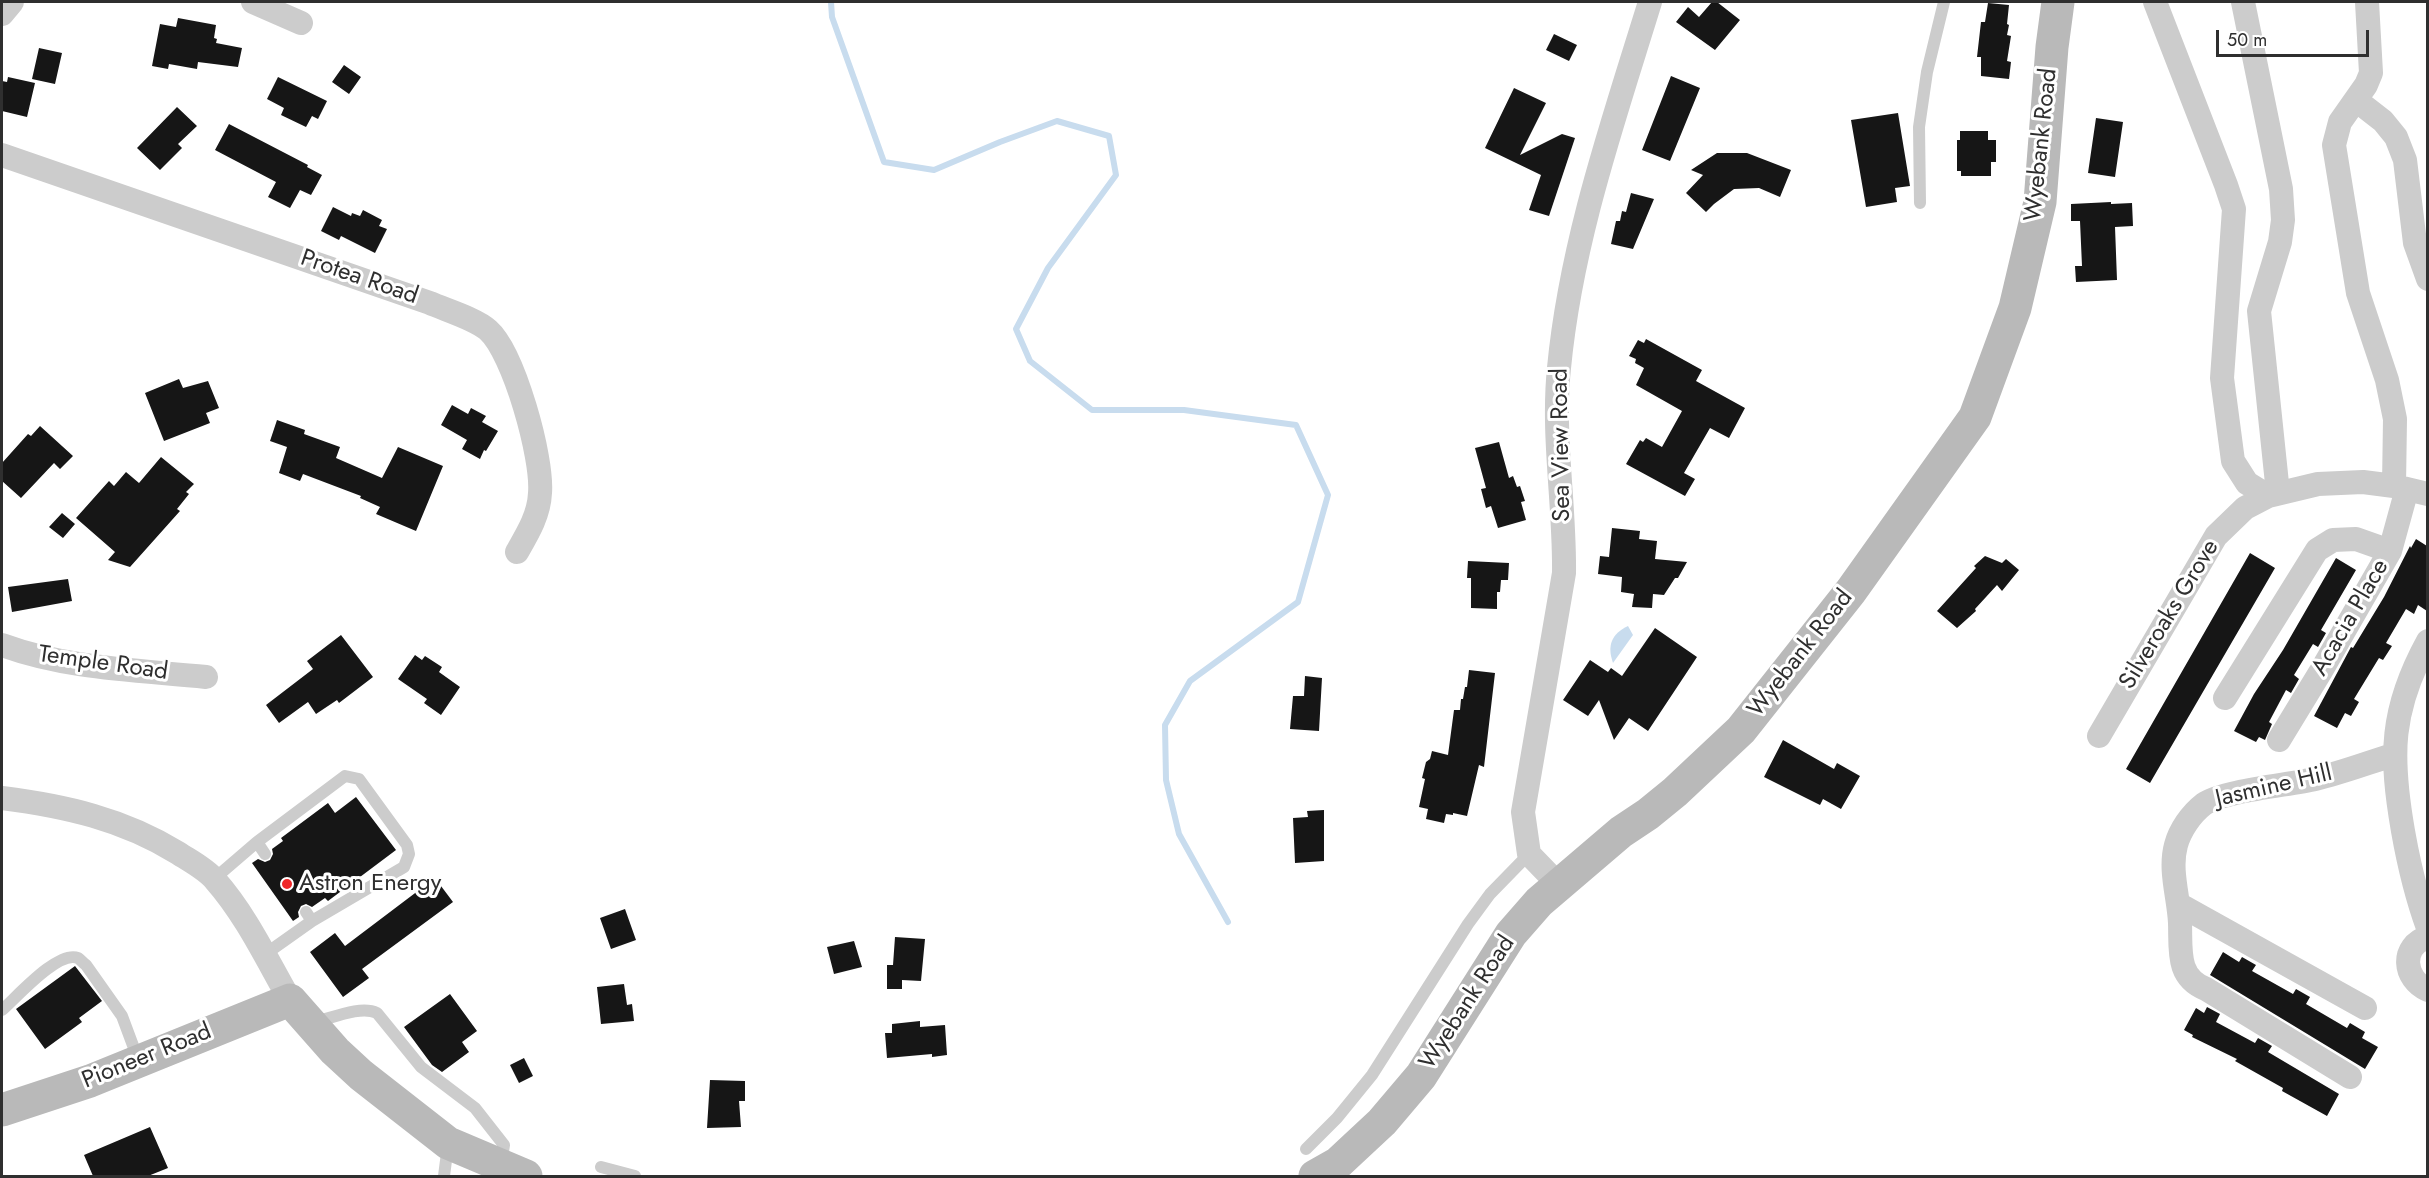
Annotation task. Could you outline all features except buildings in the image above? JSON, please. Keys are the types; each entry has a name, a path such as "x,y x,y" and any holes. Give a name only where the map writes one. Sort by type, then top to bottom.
{"main road":[{"name":"Wyebank Road","path":"1310,1163 1338,1162 1382,1122 1421,1076 1511,934 1539,902 1621,831 1648,814 1675,792 1741,730 1851,591 1975,417 2015,308 2040,202 2052,47 2058,2"},
{"name":"Pioneer Road","path":"2,1110 90,1081 257,1013 300,1011"},
{"path":"300,1011 335,1051 361,1075 448,1143 514,1172"}],"street":[{"path":"2,14 12,2"},
{"path":"253,2 301,23"},
{"name":"Sea View Road","path":"1529,854 1522,812 1564,573 1565,539 1557,419 1559,370 1567,306 1582,228 1650,2"},
{"path":"2155,2 2234,209 2223,367 2233,461 2247,483 2273,495 2259,311 2280,242 2283,220 2281,189 2243,2"},
{"name":"Acacia Place","path":"2279,740 2390,551 2410,489 2386,380 2358,293 2334,145 2340,122 2366,86 2371,73 2367,2"},
{"path":"2355,100 2383,121 2396,137 2405,160 2415,243 2427,279"},
{"name":"Protea Road","path":"2,155 430,303 487,328 500,342 514,375 531,432 539,470 540,494 533,526 518,552"},
{"name":"Silveroaks Grove","path":"2099,736 2216,536 2245,508 2273,495 2318,484 2355,482 2410,489"},
{"path":"2225,698 2317,550 2333,540 2355,539 2390,551"},
{"path":"2427,641 2418,658 2398,715 2393,755 2395,784 2413,887 2427,928"},
{"name":"Temple Road","path":"2,645 30,656 64,663 206,677"},
{"name":"Jasmine Hill","path":"2350,1077 2205,989 2193,984 2184,971 2180,905 2175,879 2176,846 2188,819 2205,803 2234,794 2315,779 2393,755"},
{"path":"2,798 73,809 134,829 180,854 214,879 241,916 300,1011"},
{"path":"1529,854 1559,885"},
{"path":"2180,905 2365,1008"},
{"path":"2427,937 2414,945 2408,962 2413,980 2427,990"}],"lane":[{"path":"1920,203 1919,128 1921,110 1927,72 1944,2"},
{"path":"214,879 257,842 345,776 359,779 407,845 409,854 404,867 309,916 264,955"},
{"path":"257,842 265,854"},
{"path":"1310,1163 1337,1118 1372,1075 1468,924 1490,894 1529,854"},
{"path":"2,1010 55,962 67,957 78,958 86,964 122,1016 139,1061"},
{"path":"300,1011 372,1011 377,1013 421,1067 482,1115 504,1145 514,1172"},
{"path":"444,1176 448,1143"},
{"path":"601,1167 635,1176"}],"water":[{"path":"1628,626 1633,635 1613,663 1610,651 1612,641 1622,629"}],"waterway":[{"path":"831,2 832,17 884,162 934,170 1057,121 1109,136 1116,175 1048,268 1016,329 1030,361 1092,410 1184,410 1296,425 1328,495 1298,602 1190,681 1165,725 1166,780 1179,834 1228,922"}],"place":[{"name":"Astron Energy","path":"287,884"}]}
